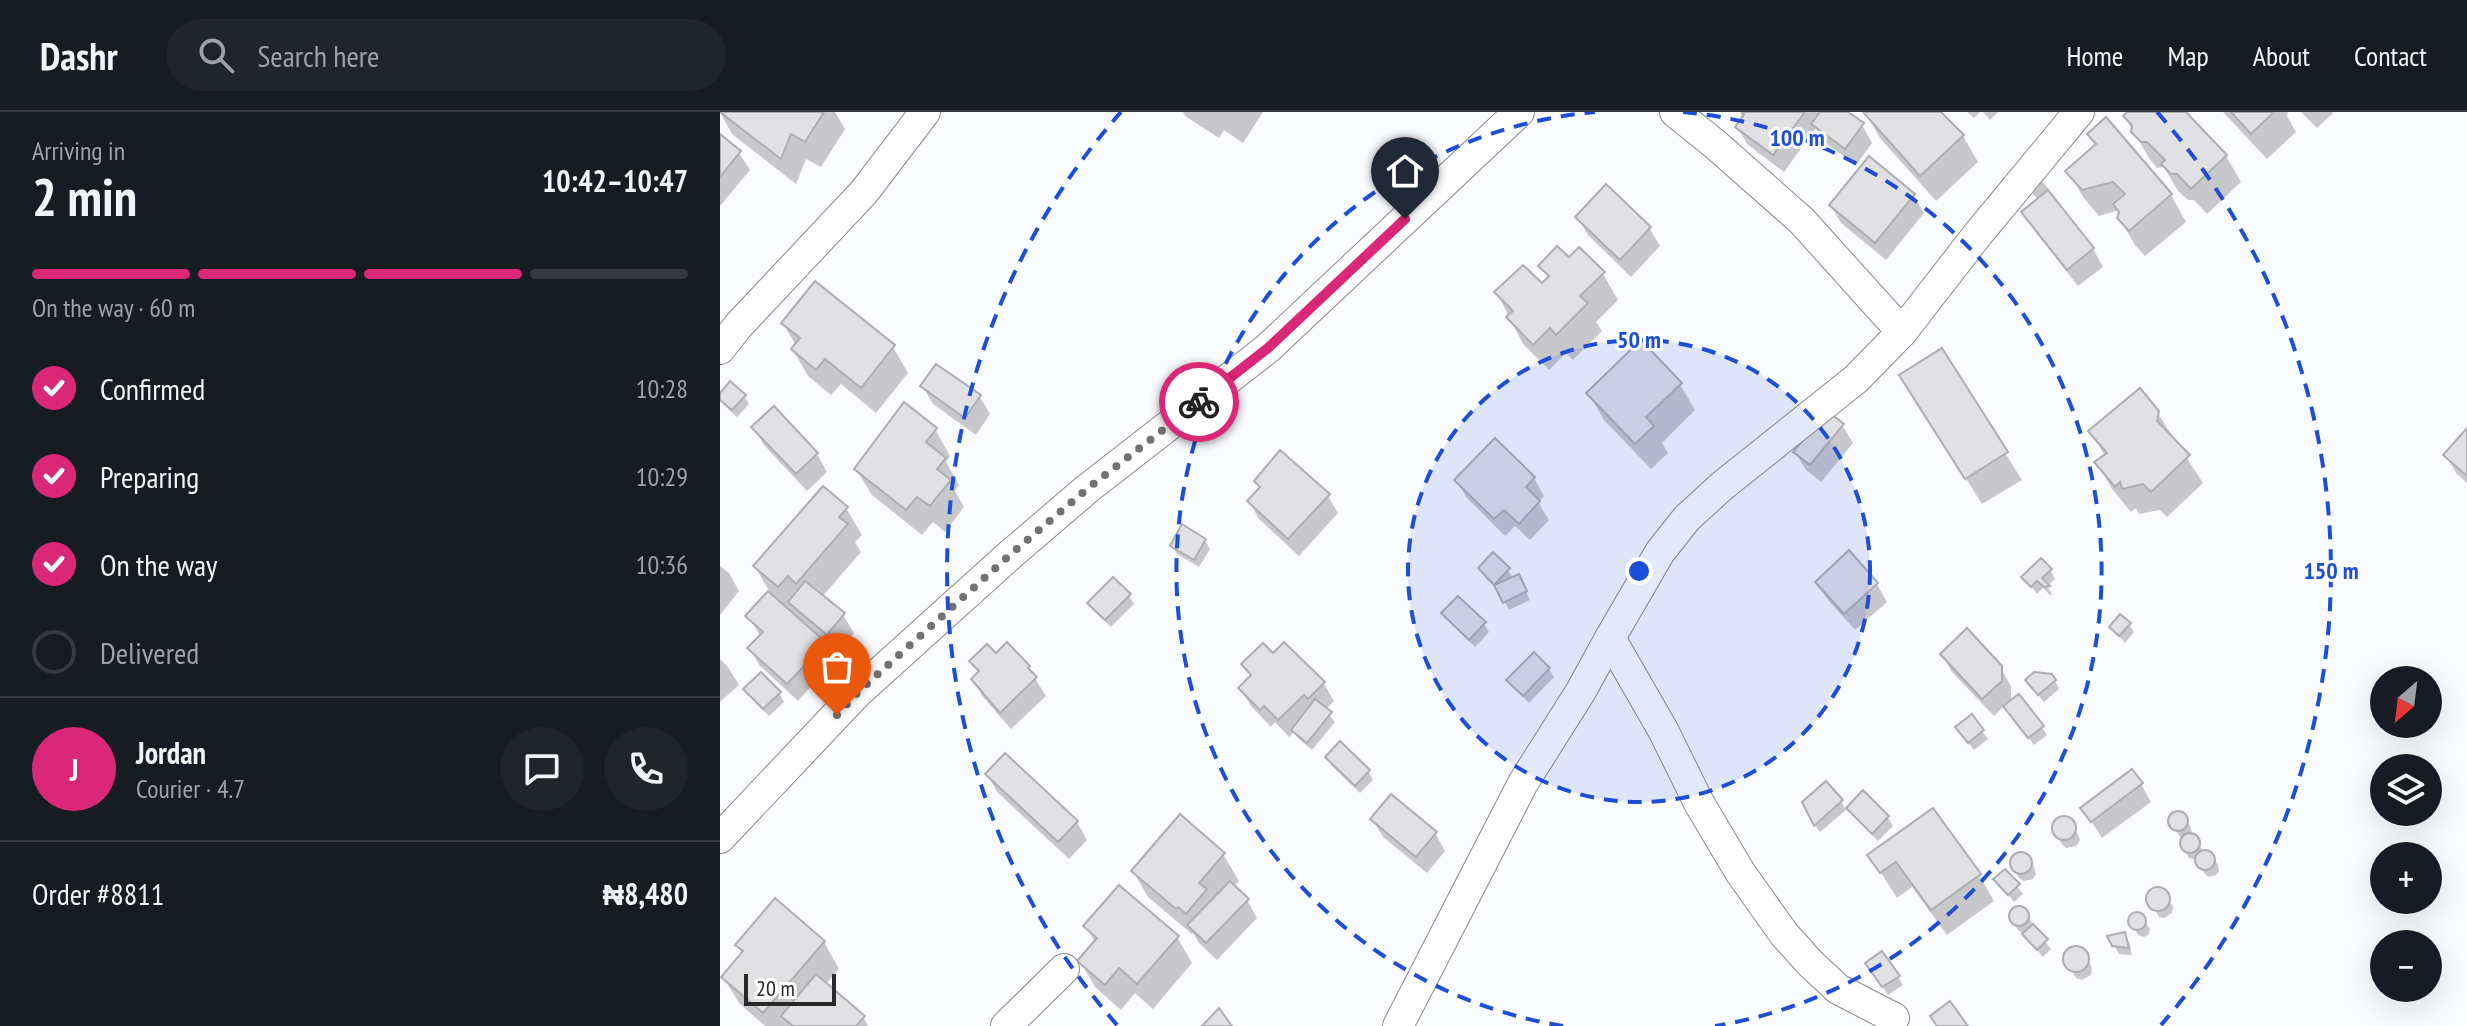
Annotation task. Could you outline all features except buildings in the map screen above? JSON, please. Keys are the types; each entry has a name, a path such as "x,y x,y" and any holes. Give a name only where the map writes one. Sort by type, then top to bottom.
{"street":[{"path":"720,349 864,192 925,112"},
{"path":"720,838 858,692 1087,489 1268,348 1519,112"},
{"path":"1675,112 1802,221 1902,332"},
{"path":"1398,1026 1523,783 1581,691 1660,552 1687,518 1722,486 1856,379 1902,332 2079,112"},
{"path":"1610,638 1740,872 1784,934 1838,989 1894,1018"},
{"path":"1006,1026 1064,969"}],"way so far":[{"path":"837,715 858,692 1011,554 1087,489 1199,402"}],"route":[{"path":"1199,402 1268,348 1405,219"}]}
